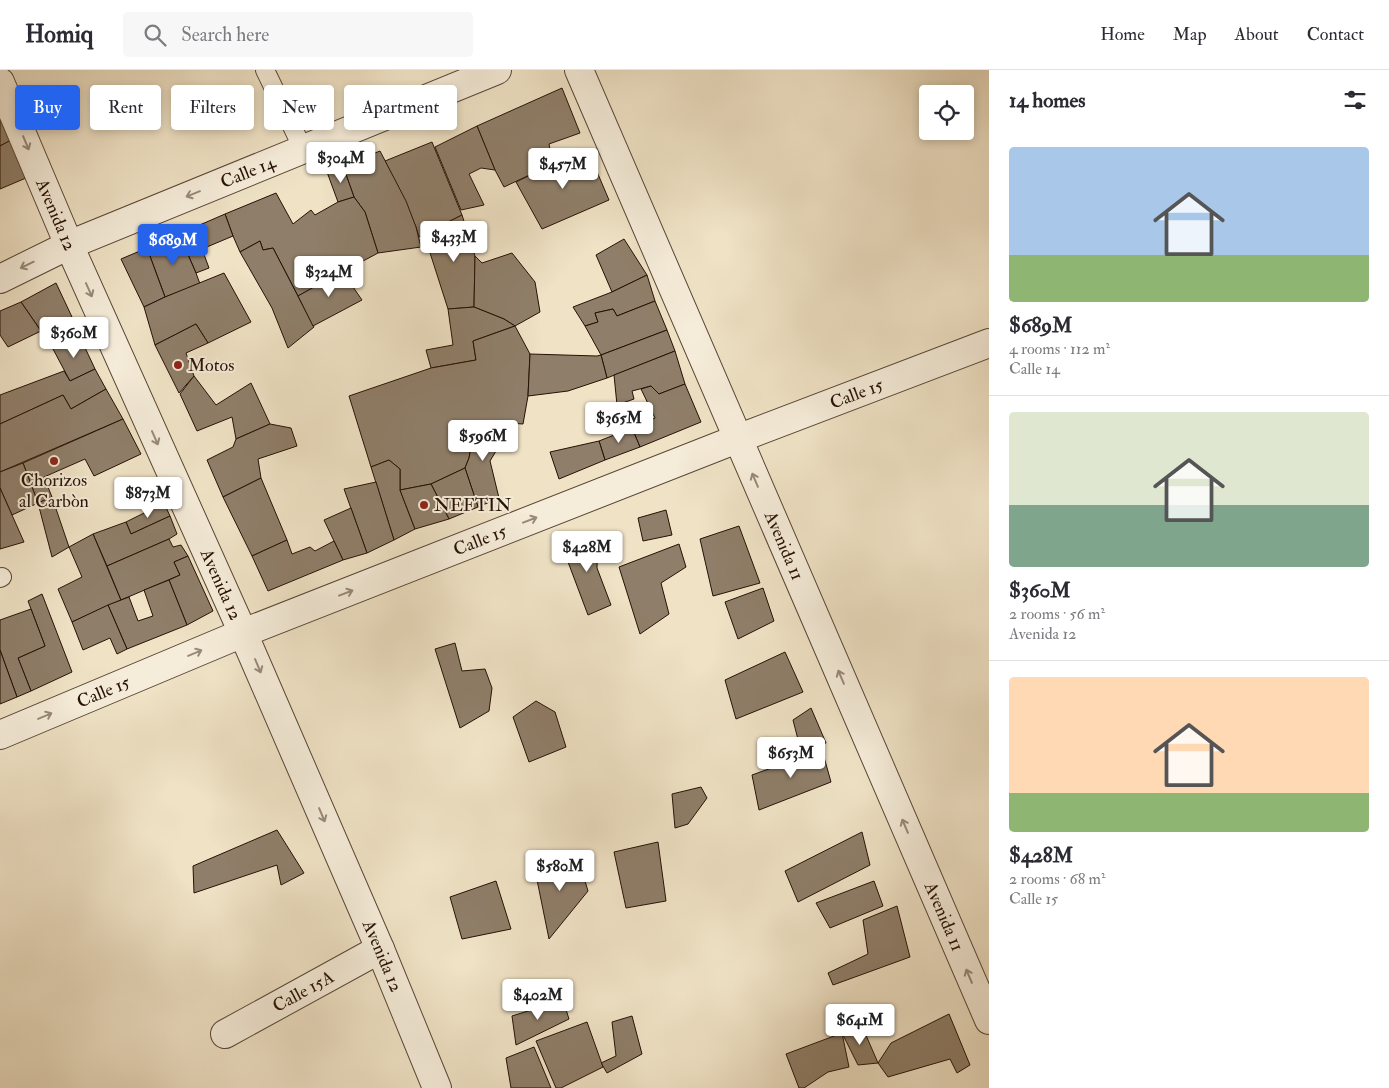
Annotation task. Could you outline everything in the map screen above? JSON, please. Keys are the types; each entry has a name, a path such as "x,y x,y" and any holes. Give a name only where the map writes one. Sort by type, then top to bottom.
{"street":[{"name":"Calle 14","path":"0,279 69,245 497,70"},
{"name":"Avenida 11","path":"579,70 989,1020"},
{"name":"Avenida 12","path":"0,82 69,245 243,633 380,949 437,1088"},
{"name":"Calle 15","path":"0,735 243,633 989,343"},
{"name":"Calle 15A","path":"225,1034 380,949"}],"lane":[{"path":"265,70 304,149"}],"building":[{"path":"562,88 580,133 549,144 553,164 504,187 477,126"},
{"path":"0,112 14,139 0,146"},
{"path":"477,126 495,170 481,168 469,174 484,205 461,210 435,147"},
{"path":"11,140 26,178 0,189 0,146"},
{"path":"432,142 462,215 419,237 385,161"},
{"path":"380,151 406,201 421,247 378,253 365,212 354,197 343,166"},
{"path":"589,153 609,200 542,229 516,182 553,164"},
{"path":"343,166 354,197 338,202 327,172"},
{"path":"276,193 293,224 311,210 315,215 338,202 354,197 365,212 378,253 298,296 273,248 263,250 260,241 240,252 225,214"},
{"path":"225,214 233,236 202,249 209,268 196,273 179,234"},
{"path":"462,215 475,256 474,307 448,309 424,234"},
{"path":"179,234 200,284 165,297 147,248"},
{"path":"624,239 647,275 612,292 596,255"},
{"path":"260,241 263,250 273,248 314,327 288,348 272,308 240,252"},
{"path":"147,248 165,297 144,307 121,259"},
{"path":"512,253 535,282 540,312 515,326 504,319 474,307 475,256 482,263"},
{"path":"342,271 362,300 313,326 298,296"},
{"path":"224,273 251,322 208,343 196,324 155,345 144,307"},
{"path":"647,275 655,301 617,316 613,309 595,313 598,322 585,326 573,307 612,292"},
{"path":"56,283 72,317 41,331 21,302"},
{"path":"655,301 667,330 601,355 585,326 598,322 595,313 613,309 617,316"},
{"path":"21,302 41,331 8,347 0,335 0,311"},
{"path":"474,307 504,319 515,326 473,341 476,360 431,368 426,350 453,345 448,309"},
{"path":"72,317 80,337 53,349 41,331"},
{"name":"Motos","path":"196,324 208,343 186,353 194,376 179,393 155,345"},
{"path":"515,326 530,354 528,396 523,424 476,421 469,458 465,468 431,484 400,490 400,469 389,460 371,467 349,396 431,368 476,360 473,341"},
{"path":"667,330 675,351 607,378 601,355"},
{"path":"80,337 95,369 70,381 53,349"},
{"path":"675,351 685,384 659,394 651,386 632,391 634,399 617,405 614,375"},
{"path":"530,354 601,355 607,378 568,391 528,396"},
{"path":"95,369 106,389 71,409 63,395 0,424 0,395 64,371 70,381"},
{"path":"194,376 216,405 251,383 270,424 236,439 232,417 197,431 180,394"},
{"path":"685,384 701,422 640,447 632,428 655,418 641,389 651,386 659,394"},
{"path":"106,389 123,419 0,472 0,424 63,395 71,409"},
{"name":"Chorizos al Carbòn","path":"123,419 141,454 94,476 85,459 44,477 52,497 38,503 23,463"},
{"path":"476,421 498,423 501,437 494,439 496,451 490,461 499,498 478,507 465,468 469,458"},
{"path":"270,424 291,428 297,446 258,459 261,478 223,497 207,460 233,447 236,439"},
{"path":"632,428 640,447 605,460 599,441"},
{"path":"599,441 605,460 559,479 550,452"},
{"path":"389,460 400,469 400,490 415,529 394,540 371,467"},
{"path":"23,463 38,503 12,515 0,488 0,472"},
{"path":"465,468 478,507 449,519 431,484"},
{"path":"261,478 287,540 252,556 223,497"},
{"path":"376,482 394,540 367,553 344,489"},
{"name":"NEFTIN","path":"431,484 449,519 415,529 400,490"},
{"path":"0,488 24,542 0,549"},
{"path":"52,497 69,547 52,557 38,503"},
{"path":"164,503 170,516 131,534 126,522"},
{"path":"351,508 367,553 343,560 324,520"},
{"path":"666,510 672,535 643,541 638,518"},
{"path":"170,516 177,534 107,566 93,534 126,522 131,534"},
{"path":"739,526 760,583 713,596 700,539"},
{"path":"598,533 597,568 611,605 588,615 562,546"},
{"path":"93,534 121,600 72,622 58,589 82,577 69,547"},
{"path":"169,539 173,547 181,545 188,556 174,562 180,575 121,600 107,566"},
{"path":"287,540 292,554 310,547 315,551 334,541 343,560 268,591 252,556"},
{"path":"679,544 686,567 661,583 669,614 640,634 619,567"},
{"path":"188,556 213,611 187,625 169,580 180,575 174,562"},
{"path":"169,580 187,625 127,649 108,605 129,597 138,621 153,616 144,590"},
{"path":"763,588 774,621 738,639 725,602"},
{"path":"42,594 72,672 31,691 18,658 45,646 28,601"},
{"path":"108,605 127,649 117,654 110,638 83,650 72,622"},
{"path":"31,609 45,646 18,658 31,691 17,697 0,650 0,620"},
{"path":"455,643 462,671 485,669 492,688 489,711 460,728 435,649"},
{"path":"0,650 17,697 0,704"},
{"path":"785,652 803,692 736,719 725,680"},
{"path":"536,701 555,712 566,747 529,762 513,717"},
{"path":"811,708 826,743 802,755 793,720"},
{"path":"822,750 831,782 759,810 752,775"},
{"path":"701,787 707,798 688,824 675,828 672,794"},
{"path":"277,830 304,873 281,885 277,865 194,893 193,866"},
{"path":"862,832 870,865 798,902 785,871"},
{"path":"658,842 666,901 626,908 614,852"},
{"path":"579,861 588,891 549,939 535,870"},
{"path":"496,881 511,929 462,939 450,897"},
{"path":"874,881 883,906 830,928 816,903"},
{"path":"897,906 910,957 833,985 828,973 868,954 863,920"},
{"path":"563,1000 569,1019 516,1045 512,1016"},
{"path":"949,1014 970,1065 957,1073 950,1059 888,1077 878,1063 891,1043"},
{"path":"632,1016 642,1054 607,1073 601,1063 616,1056 612,1022"},
{"path":"587,1022 603,1067 561,1088 556,1088 536,1041"},
{"path":"862,1026 878,1063 858,1065 842,1033"},
{"path":"842,1033 849,1067 828,1072 804,1088 799,1088 786,1054"},
{"path":"534,1047 551,1088 511,1088 506,1058"}],"place":[{"name":"Motos","path":"178,365"},
{"name":"Chorizos al Carbòn","path":"54,461"},
{"name":"NEFTIN","path":"424,505"}]}
